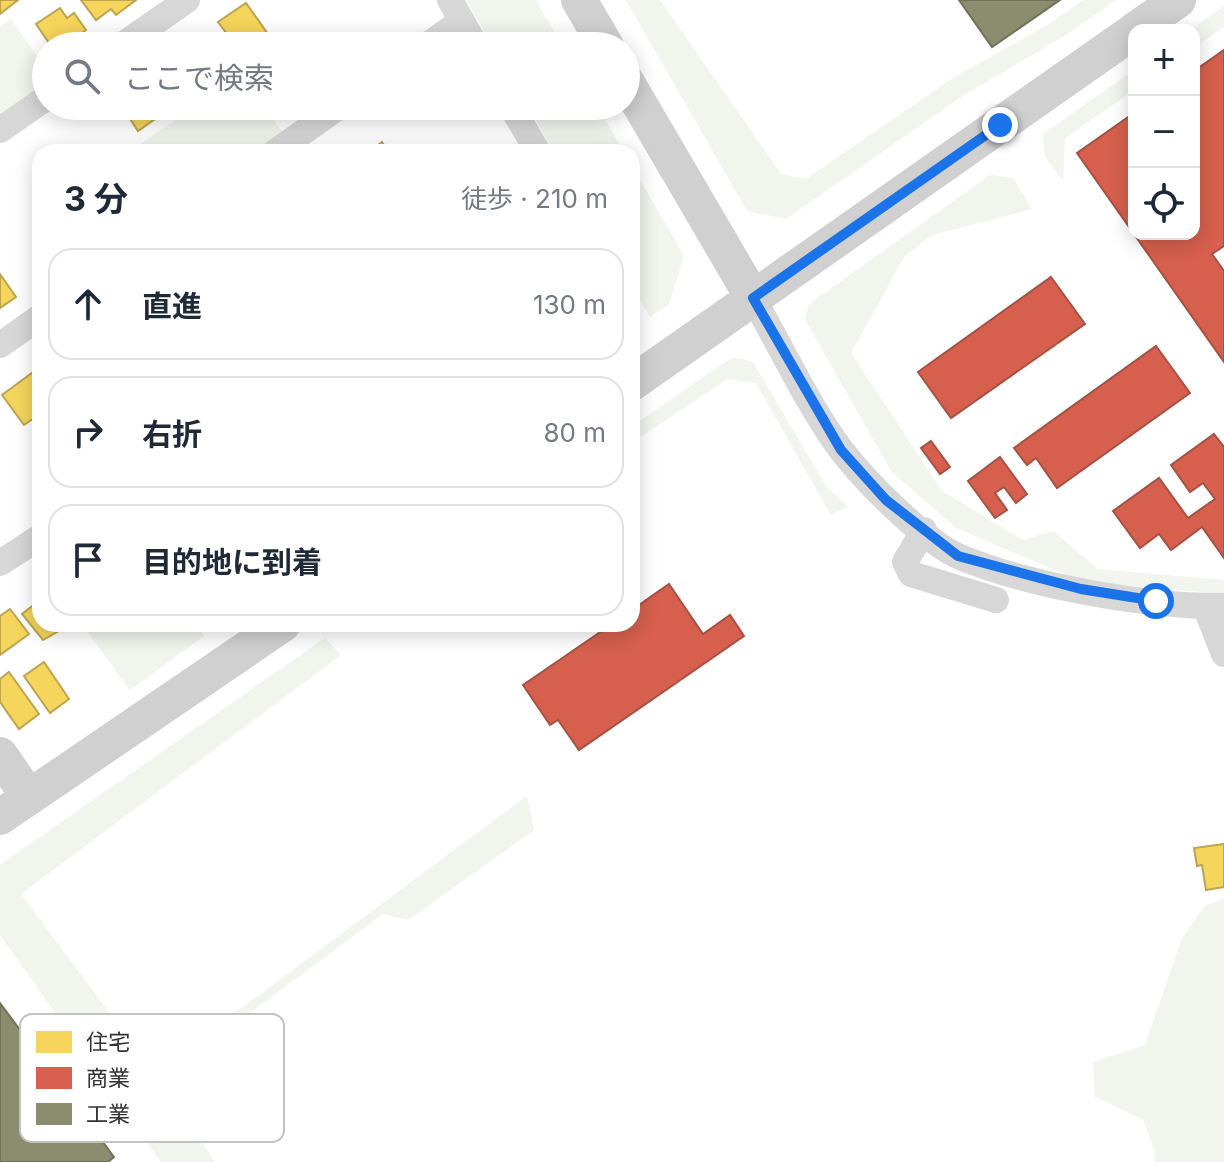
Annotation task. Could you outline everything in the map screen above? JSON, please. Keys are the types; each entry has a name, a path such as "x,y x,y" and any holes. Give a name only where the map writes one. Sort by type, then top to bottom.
{"street":[{"path":"141,32 187,0"},
{"path":"579,0 598,32"},
{"path":"1144,24 1178,0"},
{"path":"438,32 456,10 468,32"},
{"path":"640,377 1128,35"},
{"path":"640,105 841,450 886,500 958,556 1081,589 1214,606 1224,654"},
{"path":"0,130 32,108"},
{"path":"286,144 320,120"},
{"path":"519,120 533,144"},
{"path":"0,345 32,323"},
{"path":"924,530 905,562 911,574 996,600"},
{"path":"0,563 32,542"},
{"path":"0,817 271,632"},
{"path":"0,755 29,797"}],"shaded area":[{"path":"466,0 536,0 554,32 485,32"},
{"path":"626,0 660,0 781,174 806,179 950,80 1052,22 1083,0 1116,0 1069,33 961,97 786,219 747,211"},
{"path":"1224,6 1224,27 1200,44 1198,24"},
{"path":"11,19 32,49 32,94 0,116 0,27"},
{"path":"1128,74 1128,94 1065,138 1063,181 1045,157 1043,134"},
{"path":"175,120 274,120 283,133 268,144 140,144"},
{"path":"536,120 605,120 619,144 549,144"},
{"path":"990,175 1013,178 1032,209 932,235 904,257 851,353 942,491 1023,540 1053,531 1098,569 1224,580 1224,594 1083,582 956,528 891,471 805,319 809,304"},
{"path":"640,180 684,256 669,304 650,317 640,300"},
{"path":"733,357 753,362 826,486 848,506 831,515 756,383 727,379 640,438 640,421"},
{"path":"88,632 201,632 204,636 130,690"},
{"path":"325,638 341,655 21,894 110,1014 56,1014 0,935 0,865"},
{"path":"527,796 534,830 408,920 383,914 248,1014 233,1014"},
{"path":"1224,899 1224,1162 1154,1162 1156,1155 1143,1119 1095,1097 1093,1062 1145,1045 1182,938 1205,906"},
{"path":"147,1142 202,1142 215,1162 161,1162"}],"building: 住宅":[{"path":"0,0 18,0 0,14"},
{"path":"81,0 136,0 116,15 111,9 96,20"},
{"path":"246,3 267,32 226,32 218,22"},
{"path":"60,8 67,18 74,13 86,30 41,32 36,24"},
{"path":"131,120 154,120 138,131"},
{"path":"0,274 16,297 0,308"},
{"path":"32,373 32,420 24,425 2,395"},
{"path":"32,606 32,626 22,614"},
{"path":"10,609 29,634 0,655 0,616"},
{"path":"37,632 57,632 43,640"},
{"path":"44,662 69,699 50,713 24,676"},
{"path":"9,672 39,714 19,729 0,702 0,679"},
{"path":"1224,844 1224,887 1206,890 1202,865 1197,866 1194,848"}],"building: 商業":[{"path":"1224,50 1224,246 1212,254 1224,271 1224,362 1138,240 1200,240 1200,67"},
{"path":"1128,117 1128,226 1077,153"},
{"path":"1051,277 1085,324 951,418 918,372"},
{"path":"1156,346 1190,393 1057,488 1036,458 1027,465 1014,448"},
{"path":"1214,434 1224,447 1224,558 1202,527 1171,550 1159,534 1140,548 1113,511 1159,478 1188,518 1215,499 1203,483 1190,492 1171,465"},
{"path":"931,441 950,467 940,474 921,448"},
{"path":"1000,457 1027,494 1016,503 1004,487 995,493 1007,510 995,518 968,481"},
{"path":"669,584 703,634 730,615 744,636 579,750 558,720 550,725 523,685 600,632 640,632 640,604"}],"building: 工業":[{"path":"959,0 1060,0 992,47"},
{"path":"0,1003 20,1030 20,1142 103,1142 114,1157 108,1162 0,1162"}],"route":[{"path":"1000,125 753,298 841,450 886,500 958,556 1081,589 1156,601"}]}
